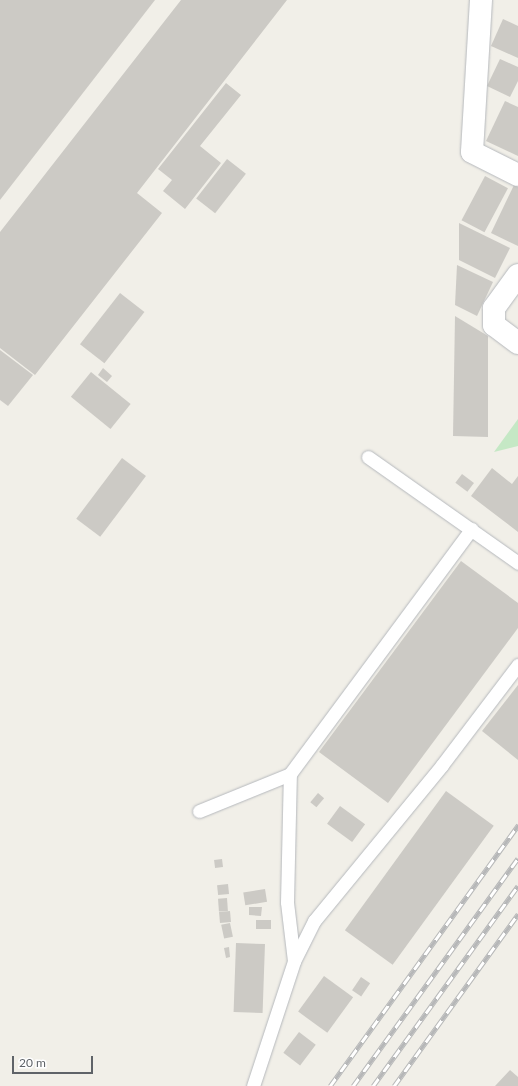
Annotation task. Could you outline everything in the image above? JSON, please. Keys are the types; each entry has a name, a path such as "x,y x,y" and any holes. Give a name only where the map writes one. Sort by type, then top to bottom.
{"street":[{"path":"481,0 472,152 518,175"},
{"path":"518,275 494,308 494,325 518,343"}],"lane":[{"path":"368,457 518,563"},
{"path":"200,811 290,774 471,529"},
{"path":"253,1086 294,962 314,921 442,765 518,665"},
{"path":"290,774 287,902 294,962"}],"green space":[{"path":"518,419 518,446 494,452"}],"building":[{"path":"0,0 155,0 0,200"},
{"path":"181,0 287,0 137,193 162,213 35,375 0,348 0,232"},
{"path":"503,19 518,26 518,58 491,46"},
{"path":"500,59 518,67 518,81 510,97 487,86"},
{"path":"226,83 241,95 200,146 221,163 185,209 163,191 172,180 158,169"},
{"path":"505,101 518,107 518,156 486,141"},
{"path":"227,159 246,174 215,213 196,198"},
{"path":"485,176 508,188 484,232 462,220"},
{"path":"514,185 518,187 518,246 491,233"},
{"path":"459,223 510,248 495,278 459,260"},
{"path":"457,265 493,282 477,316 455,305"},
{"path":"120,293 144,312 104,363 80,344"},
{"path":"455,316 488,336 488,437 453,436"},
{"path":"0,350 33,375 8,406 0,400"},
{"path":"103,368 112,376 107,382 98,375"},
{"path":"91,372 131,404 110,429 71,397"},
{"path":"122,458 146,476 100,537 76,519"},
{"path":"492,468 512,484 518,476 518,532 471,496"},
{"path":"462,474 474,483 467,492 455,483"},
{"path":"461,561 518,603 518,628 388,803 319,752"},
{"path":"518,685 518,760 482,731"},
{"path":"446,791 494,826 393,965 345,930"},
{"path":"318,793 324,798 316,807 310,802"},
{"path":"340,806 365,824 352,842 327,824"},
{"path":"222,859 223,867 215,868 214,860"},
{"path":"228,884 229,894 218,895 217,885"},
{"path":"265,889 267,902 245,905 243,892"},
{"path":"227,898 228,911 219,912 218,899"},
{"path":"249,907 262,907 261,916 249,915"},
{"path":"230,911 231,922 220,923 219,912"},
{"path":"256,920 271,920 271,929 256,929"},
{"path":"230,923 233,937 224,939 221,925"},
{"path":"236,943 265,944 263,1013 234,1012"},
{"path":"229,947 230,957 226,958 224,948"},
{"path":"324,976 353,997 327,1033 298,1012"},
{"path":"361,977 370,983 361,996 352,990"},
{"path":"299,1032 316,1045 300,1065 283,1053"},
{"path":"510,1070 518,1077 518,1086 495,1086"}],"railway":[{"path":"330,1086 518,825"},
{"path":"353,1086 518,858"},
{"path":"373,1086 518,886"},
{"path":"394,1086 518,914"}]}
